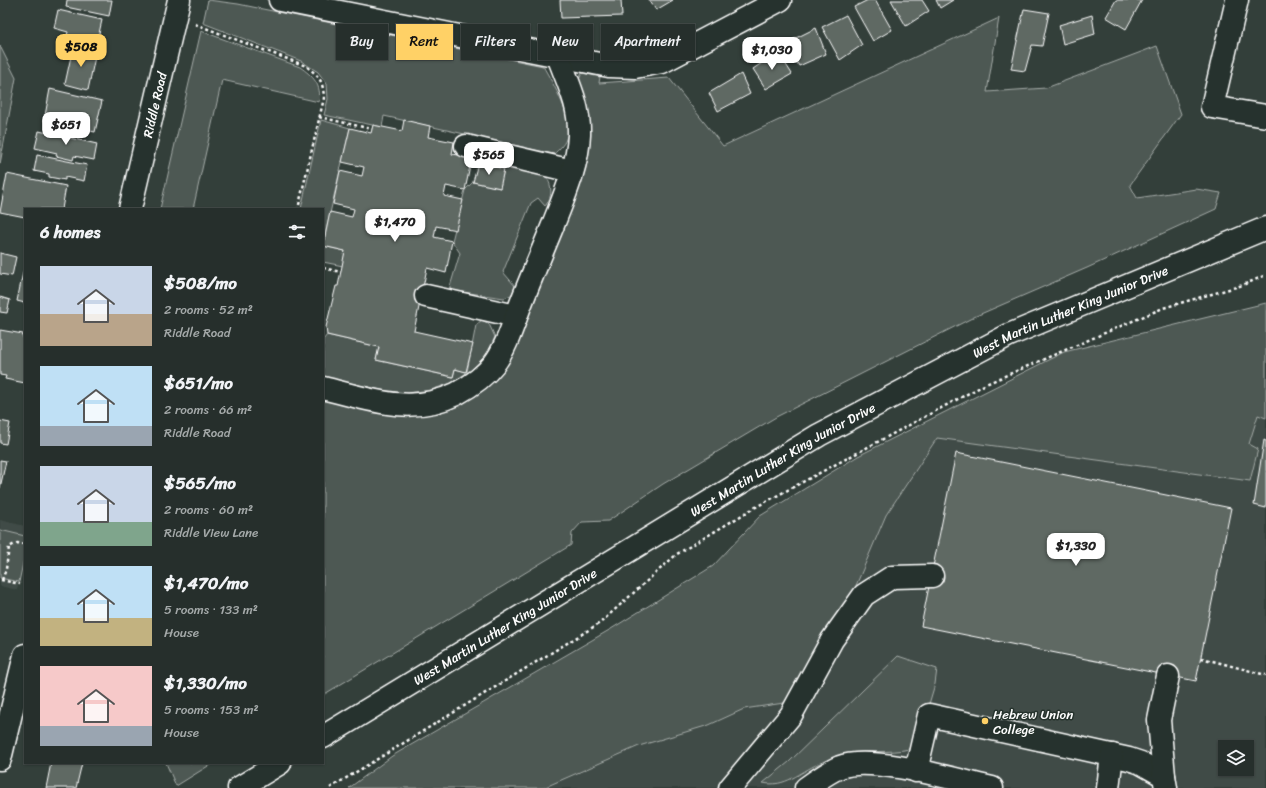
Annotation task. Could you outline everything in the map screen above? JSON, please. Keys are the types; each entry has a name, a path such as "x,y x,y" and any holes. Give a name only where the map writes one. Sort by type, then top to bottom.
{"main road":[{"name":"Riddle Road","path":"130,208 179,0"},
{"path":"280,0 538,52"},
{"path":"578,60 608,66 635,67 662,62 780,0"},
{"path":"1237,0 1212,107 1266,116"},
{"path":"324,388 391,405 410,406 442,399 469,386 494,364 516,316 563,198 572,171 579,135 576,101 560,60"},
{"path":"466,146 572,171"},
{"name":"West Martin Luther King Junior Drive","path":"324,736 819,435 1009,334 1266,228"},
{"path":"426,296 516,316"},
{"path":"730,788 791,715 832,640 864,595 892,577 932,576"},
{"path":"0,759 24,659"},
{"path":"1165,782 1159,720 1168,676"},
{"path":"916,771 929,715 1141,763 1165,782"},
{"path":"1108,788 1112,756"},
{"path":"806,788 818,779 841,767 861,763 892,766 992,788"},
{"path":"239,788 278,764"}],"path":[{"path":"194,24 306,66 318,76 323,86 324,98 298,208"},
{"path":"319,117 372,129"},
{"path":"324,268 341,272"},
{"path":"330,788 566,642 600,623 677,554 754,508 986,384 1163,308 1243,285 1266,275"},
{"path":"20,584 1,580 6,569 9,547 17,543 24,544"},
{"path":"1201,658 1266,675"}],"shaded area":[{"path":"208,0 238,4 336,24 336,60 388,60 388,34 396,36 396,60 453,60 453,48 461,49 461,60 513,60 543,66 562,102 568,122 566,139 554,154 384,116 382,127 324,115 328,99 327,84 318,72 301,61 203,23"},
{"path":"999,18 987,92 1046,88 1157,46 1181,114 1130,185 1137,198 1196,189 1221,193 1216,209 1087,268 976,316 776,417 663,484 608,521 582,522 572,533 571,545 324,694 324,397 476,394 560,225 577,84 582,73 600,77 599,83 669,78 723,146"},
{"path":"201,31 300,67 313,78 318,86 320,96 319,102 222,80 193,208 160,208"},
{"path":"0,46 16,78 0,164"},
{"path":"321,120 350,128 324,239 324,208 301,208"},
{"path":"481,159 543,173 551,189 550,198 545,206 538,198 531,203 503,272 516,287 511,295 504,298 449,290 460,253 452,241 465,190 473,182 500,188 504,169 478,163"},
{"path":"324,246 345,251 343,266 324,262"},
{"path":"1266,303 1266,418 1258,415 1249,444 1258,449 1250,481 937,438 886,515 846,609 796,697 784,703 744,709 709,725 639,746 543,788 349,788 392,756 611,629 713,566 760,516 858,456 1064,352"},
{"path":"482,320 489,324 495,337 487,354 471,370 451,383 431,390 399,394 324,377 324,339 327,335 379,347 376,360 453,377 455,369 467,372 476,325"},
{"path":"1258,415 1266,418 1266,788 543,788 639,746 709,725 744,709 784,703 846,609 886,515 937,438 1250,481 1249,444"},
{"path":"0,520 24,526 24,558 17,590 0,586"},
{"path":"0,530 24,536 24,559 19,582 0,578"},
{"path":"898,656 937,669 935,684 929,704 919,717 915,738 909,749 847,754 832,758 811,767 785,781 771,784 763,783 789,762"},
{"path":"166,764 211,764 176,786"}],"building":[{"path":"67,0 112,0 109,16 66,7"},
{"path":"560,0 621,0 622,16 561,18"},
{"path":"649,0 673,0 656,10"},
{"path":"868,0 875,0 892,30 873,41 854,7"},
{"path":"891,0 922,0 929,11 906,26"},
{"path":"936,0 953,0 940,8"},
{"path":"1116,0 1142,0 1126,29 1106,17"},
{"path":"1024,9 1049,13 1042,46 1032,45 1025,71 1011,69"},
{"path":"58,10 102,20 97,42 67,35 68,32 54,28"},
{"path":"846,15 862,45 840,60 822,27"},
{"path":"1092,15 1095,34 1063,44 1059,25"},
{"path":"816,28 826,54 799,66 786,43"},
{"path":"73,47 96,52 88,90 65,84"},
{"path":"778,52 792,74 766,89 753,69"},
{"path":"741,74 750,94 718,111 709,93"},
{"path":"50,89 102,101 95,132 44,121"},
{"path":"404,120 430,126 428,137 454,142 452,154 472,157 465,190 446,186 444,196 463,200 456,230 436,226 434,237 452,241 446,273 427,268 414,331 473,344 466,372 455,369 453,377 376,360 379,347 327,335 326,327 336,286 338,286 345,251 324,246 330,212 352,217 354,209 333,204 340,171 362,176 364,167 342,162 350,128 371,133 373,125 402,131"},
{"path":"39,131 97,144 94,160 74,156 73,160 56,156 57,153 35,148"},
{"path":"37,155 87,165 84,181 65,177 65,180 49,177 49,174 34,171"},
{"path":"478,163 504,169 500,188 473,182"},
{"path":"7,174 66,186 62,208 24,208 24,217 0,212"},
{"path":"0,253 16,257 12,276 0,274"},
{"path":"24,268 24,303 17,301"},
{"path":"0,297 10,300 7,313 0,312"},
{"path":"0,330 23,334 24,383 5,379 6,376 0,375"},
{"path":"0,421 10,423 6,444 0,443"},
{"path":"1264,440 1266,441 1266,508 1254,505"},
{"path":"956,453 1231,508 1196,681 921,626"},
{"path":"0,460 6,461 0,488"},
{"path":"51,764 82,764 76,788 46,788"}],"place":[{"name":"Hebrew Union College","path":"985,721"}]}
